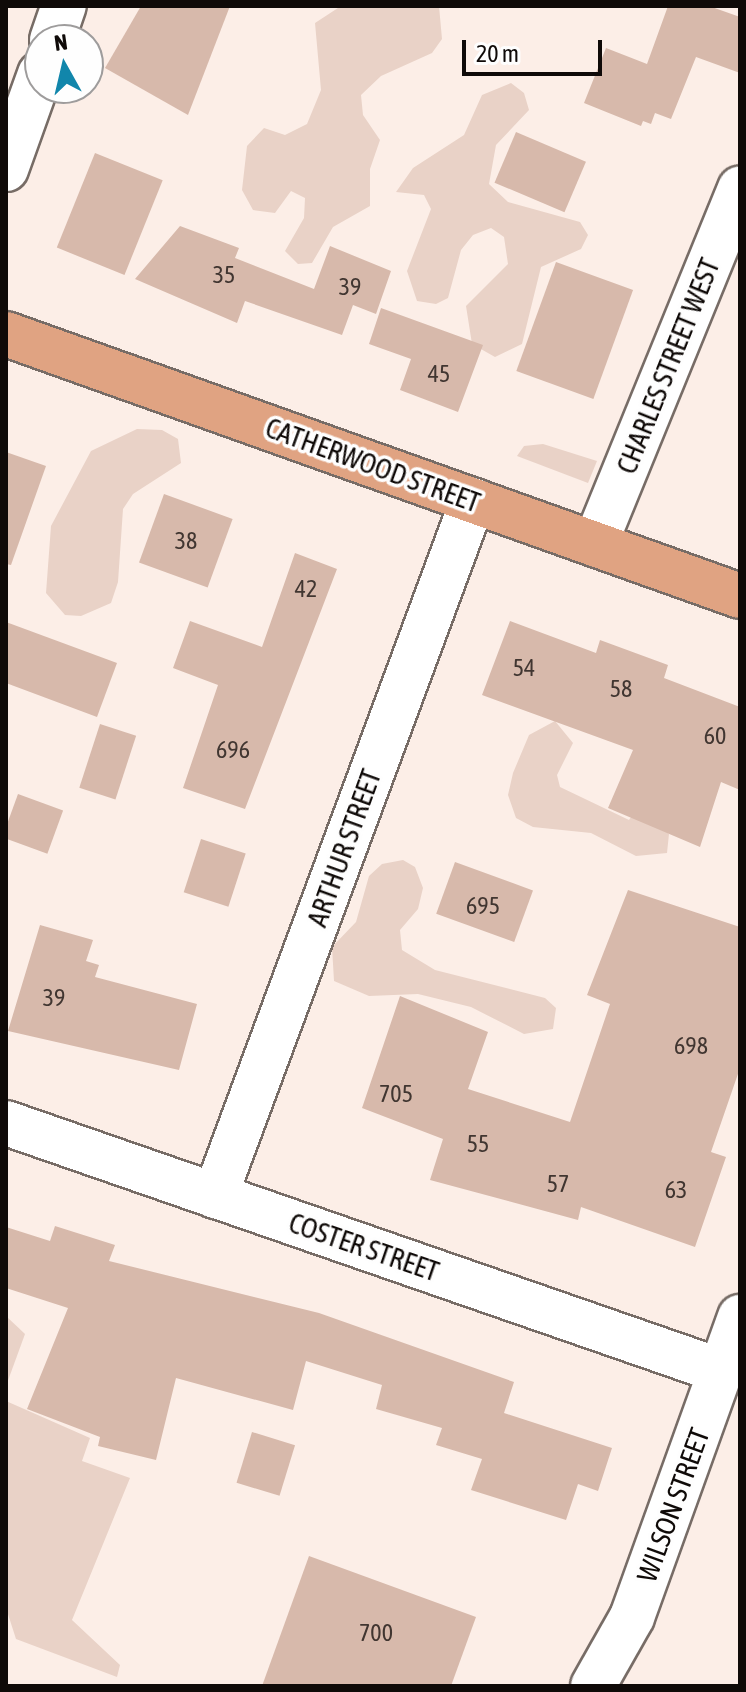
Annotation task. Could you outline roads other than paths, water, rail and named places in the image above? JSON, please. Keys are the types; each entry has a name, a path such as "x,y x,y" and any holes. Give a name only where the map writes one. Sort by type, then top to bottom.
{"main road":[{"name":"CATHERWOOD STREET","path":"6,334 740,596"}],"street":[{"path":"6,169 29,104"},
{"name":"CHARLES STREET WEST","path":"595,544 740,188"},
{"name":"ARTHUR STREET","path":"215,1196 473,500"},
{"name":"COSTER STREET","path":"6,1123 721,1371"},
{"name":"WILSON STREET","path":"593,1686 632,1617 740,1317"}]}
